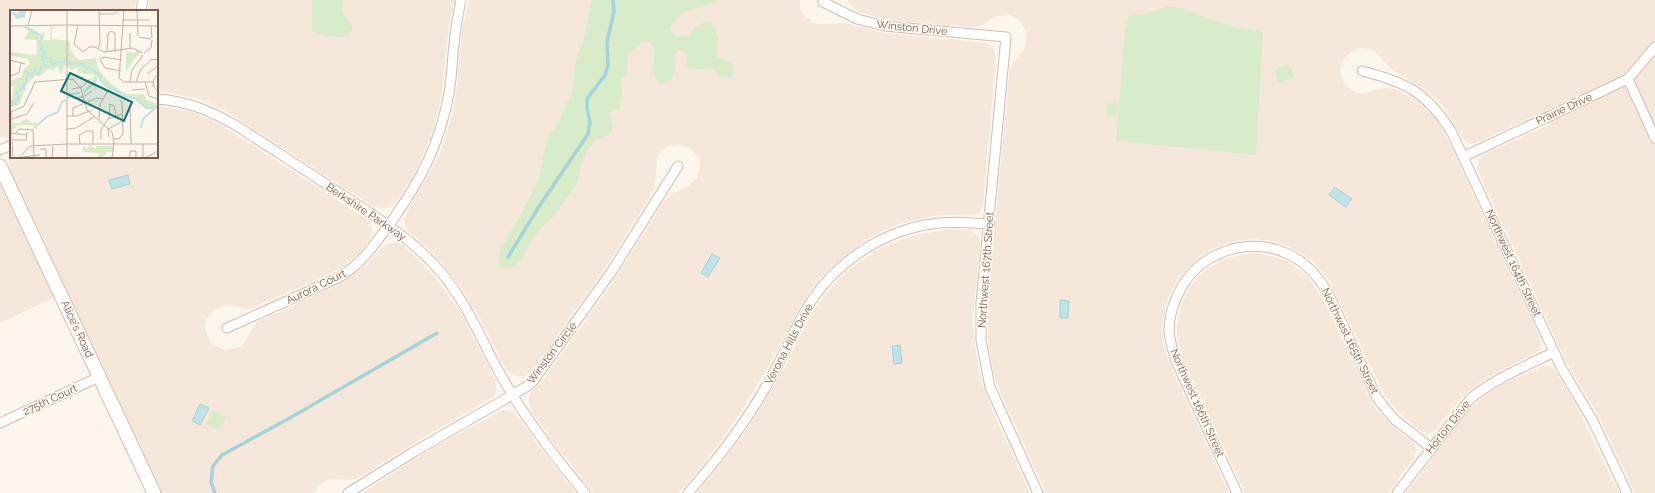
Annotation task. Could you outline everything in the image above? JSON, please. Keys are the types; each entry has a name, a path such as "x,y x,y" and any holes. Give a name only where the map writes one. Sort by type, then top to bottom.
{"main road":[{"name":"Alice's Road","path":"0,166 154,493"}],"street":[{"path":"141,10 143,0"},
{"name":"Aurora Court","path":"227,328 340,276 353,268 365,257 389,225 416,185 428,163 437,140 450,92 454,44 461,0"},
{"name":"Winston Drive","path":"824,2 857,19 885,26 1006,37"},
{"name":"Northwest 167th Street","path":"1006,37 990,224 980,319 985,364 990,387 1038,493"},
{"name":"Prairie Drive","path":"1463,157 1628,79 1655,47"},
{"name":"Northwest 164th Street","path":"1362,71 1400,82 1423,96 1439,112 1451,131 1562,369 1593,421 1627,493"},
{"path":"1628,79 1655,138"},
{"name":"Berkshire Parkway","path":"158,99 192,105 215,114 237,126 389,225 422,252 455,290 468,311 499,372 513,395 539,435 585,493"},
{"path":"0,150 10,145"},
{"name":"Winston Circle","path":"348,493 412,453 513,395 534,380 612,271 678,166"},
{"name":"Verona Hills Drive","path":"688,493 716,460 757,402 812,299 849,260 878,241 930,224 953,222 990,224"},
{"name":"Northwest 165th Street","path":"1216,255 1242,246 1258,246 1286,253 1299,260 1312,271 1322,282 1329,295 1377,398 1394,419 1431,448"},
{"name":"Northwest 166th Street","path":"1216,255 1202,264 1185,281 1172,308 1169,332 1171,346 1176,361 1237,493"},
{"name":"Horton Drive","path":"1397,493 1471,398 1485,386 1554,352"},
{"name":"275th Court","path":"0,423 100,377"}],"shaded area":[{"path":"0,0 136,0 134,10 10,10 10,137 6,138 0,136"},
{"path":"150,0 454,0 449,25 442,93 433,131 418,166 396,203 386,208 374,207 228,112 203,100 158,90 158,10 148,10"},
{"path":"469,0 800,0 800,8 803,14 813,23 845,23 884,33 987,43 993,47 996,57 983,207 976,215 938,215 895,225 869,238 832,266 818,280 802,303 770,364 735,421 701,467 678,493 594,493 552,441 531,410 529,399 531,392 545,378 619,273 664,201 672,194 687,187 697,178 700,165 699,158 690,148 680,145 669,146 660,152 657,158 655,184 652,193 610,261 533,370 523,377 512,375 506,369 480,318 460,286 436,256 407,230 404,220 408,210 440,153 451,119 457,86 462,29"},
{"path":"847,0 1655,0 1655,493 1635,493 1598,415 1565,359 1477,169 1480,159 1485,154 1549,125 1543,112 1476,143 1468,143 1462,138 1446,109 1428,91 1395,72 1374,51 1361,48 1354,50 1344,58 1340,70 1343,82 1351,90 1357,93 1385,88 1397,89 1420,104 1434,118 1446,136 1540,337 1541,344 1539,350 1534,354 1486,378 1464,395 1435,430 1429,433 1423,432 1398,412 1384,394 1329,280 1312,261 1302,253 1278,242 1253,239 1228,242 1204,253 1194,261 1177,280 1166,303 1162,328 1163,341 1170,365 1229,493 1046,493 998,387 993,371 988,337 988,304 1009,73 1013,63 1024,50 1026,44 1026,31 1020,21 1009,15 997,16 982,25 971,27 890,20 857,11"},
{"path":"158,106 189,111 218,123 366,219 372,229 371,237 361,251 341,268 252,308 247,309 226,305 214,310 206,320 205,327 211,343 226,350 239,347 245,342 257,322 342,283 367,265 383,246 396,242 404,246 429,270 460,311 495,379 497,390 493,397 360,477 352,480 330,479 319,485 314,493 161,493 10,173 9,163 10,158 158,158"},
{"path":"0,181 55,297 0,323"},
{"path":"950,229 971,230 979,237 980,244 973,318 979,374 992,410 1030,493 697,493 752,422 784,369 813,311 838,280 851,268 882,247 915,235"},
{"path":"1256,253 1279,258 1290,263 1309,278 1322,297 1373,405 1389,423 1414,444 1416,451 1414,458 1388,493 1245,493 1183,359 1177,336 1177,325 1182,302 1194,281 1202,273 1222,260 1244,254"},
{"path":"1544,366 1555,370 1577,407 1619,493 1406,493 1466,414 1481,398 1499,386"},
{"path":"504,410 512,412 518,417 576,493 362,493 424,453"}],"green space":[{"path":"312,0 343,0 342,11 353,27 349,35 340,37 330,36 312,31"},
{"path":"592,0 718,0 684,13 674,22 670,30 676,36 689,36 696,26 708,21 712,23 718,39 717,56 733,65 734,77 722,78 714,70 689,69 687,66 687,53 680,50 674,55 676,68 670,82 662,84 658,83 653,68 655,50 651,43 643,41 628,55 627,73 621,80 622,96 619,110 610,112 613,127 610,135 595,140 587,151 580,169 577,184 553,217 544,224 531,241 522,259 514,267 499,267 498,263 500,251 531,195 540,175 547,137 556,127 572,92 576,60 583,42"},
{"path":"1166,7 1181,8 1233,27 1263,32 1256,155 1116,141 1125,31 1129,15 1145,14"},
{"path":"1289,64 1294,77 1279,83 1274,70"},
{"path":"1107,103 1118,104 1117,117 1106,116"},
{"path":"212,411 226,417 220,430 206,424"}],"water":[{"path":"128,175 130,184 112,189 109,180"},
{"path":"1335,187 1352,199 1346,207 1329,195"},
{"path":"712,254 720,258 708,277 701,273"},
{"path":"1060,300 1069,301 1068,318 1060,318"},
{"path":"900,345 902,363 894,364 892,346"},
{"path":"200,404 209,408 200,425 192,421"}],"waterway":[{"path":"508,257 538,208 588,134 590,122 587,99 605,75 608,65 607,42 614,12 613,0"},
{"path":"215,493 211,482 213,466 222,455 288,419 437,333"}]}
